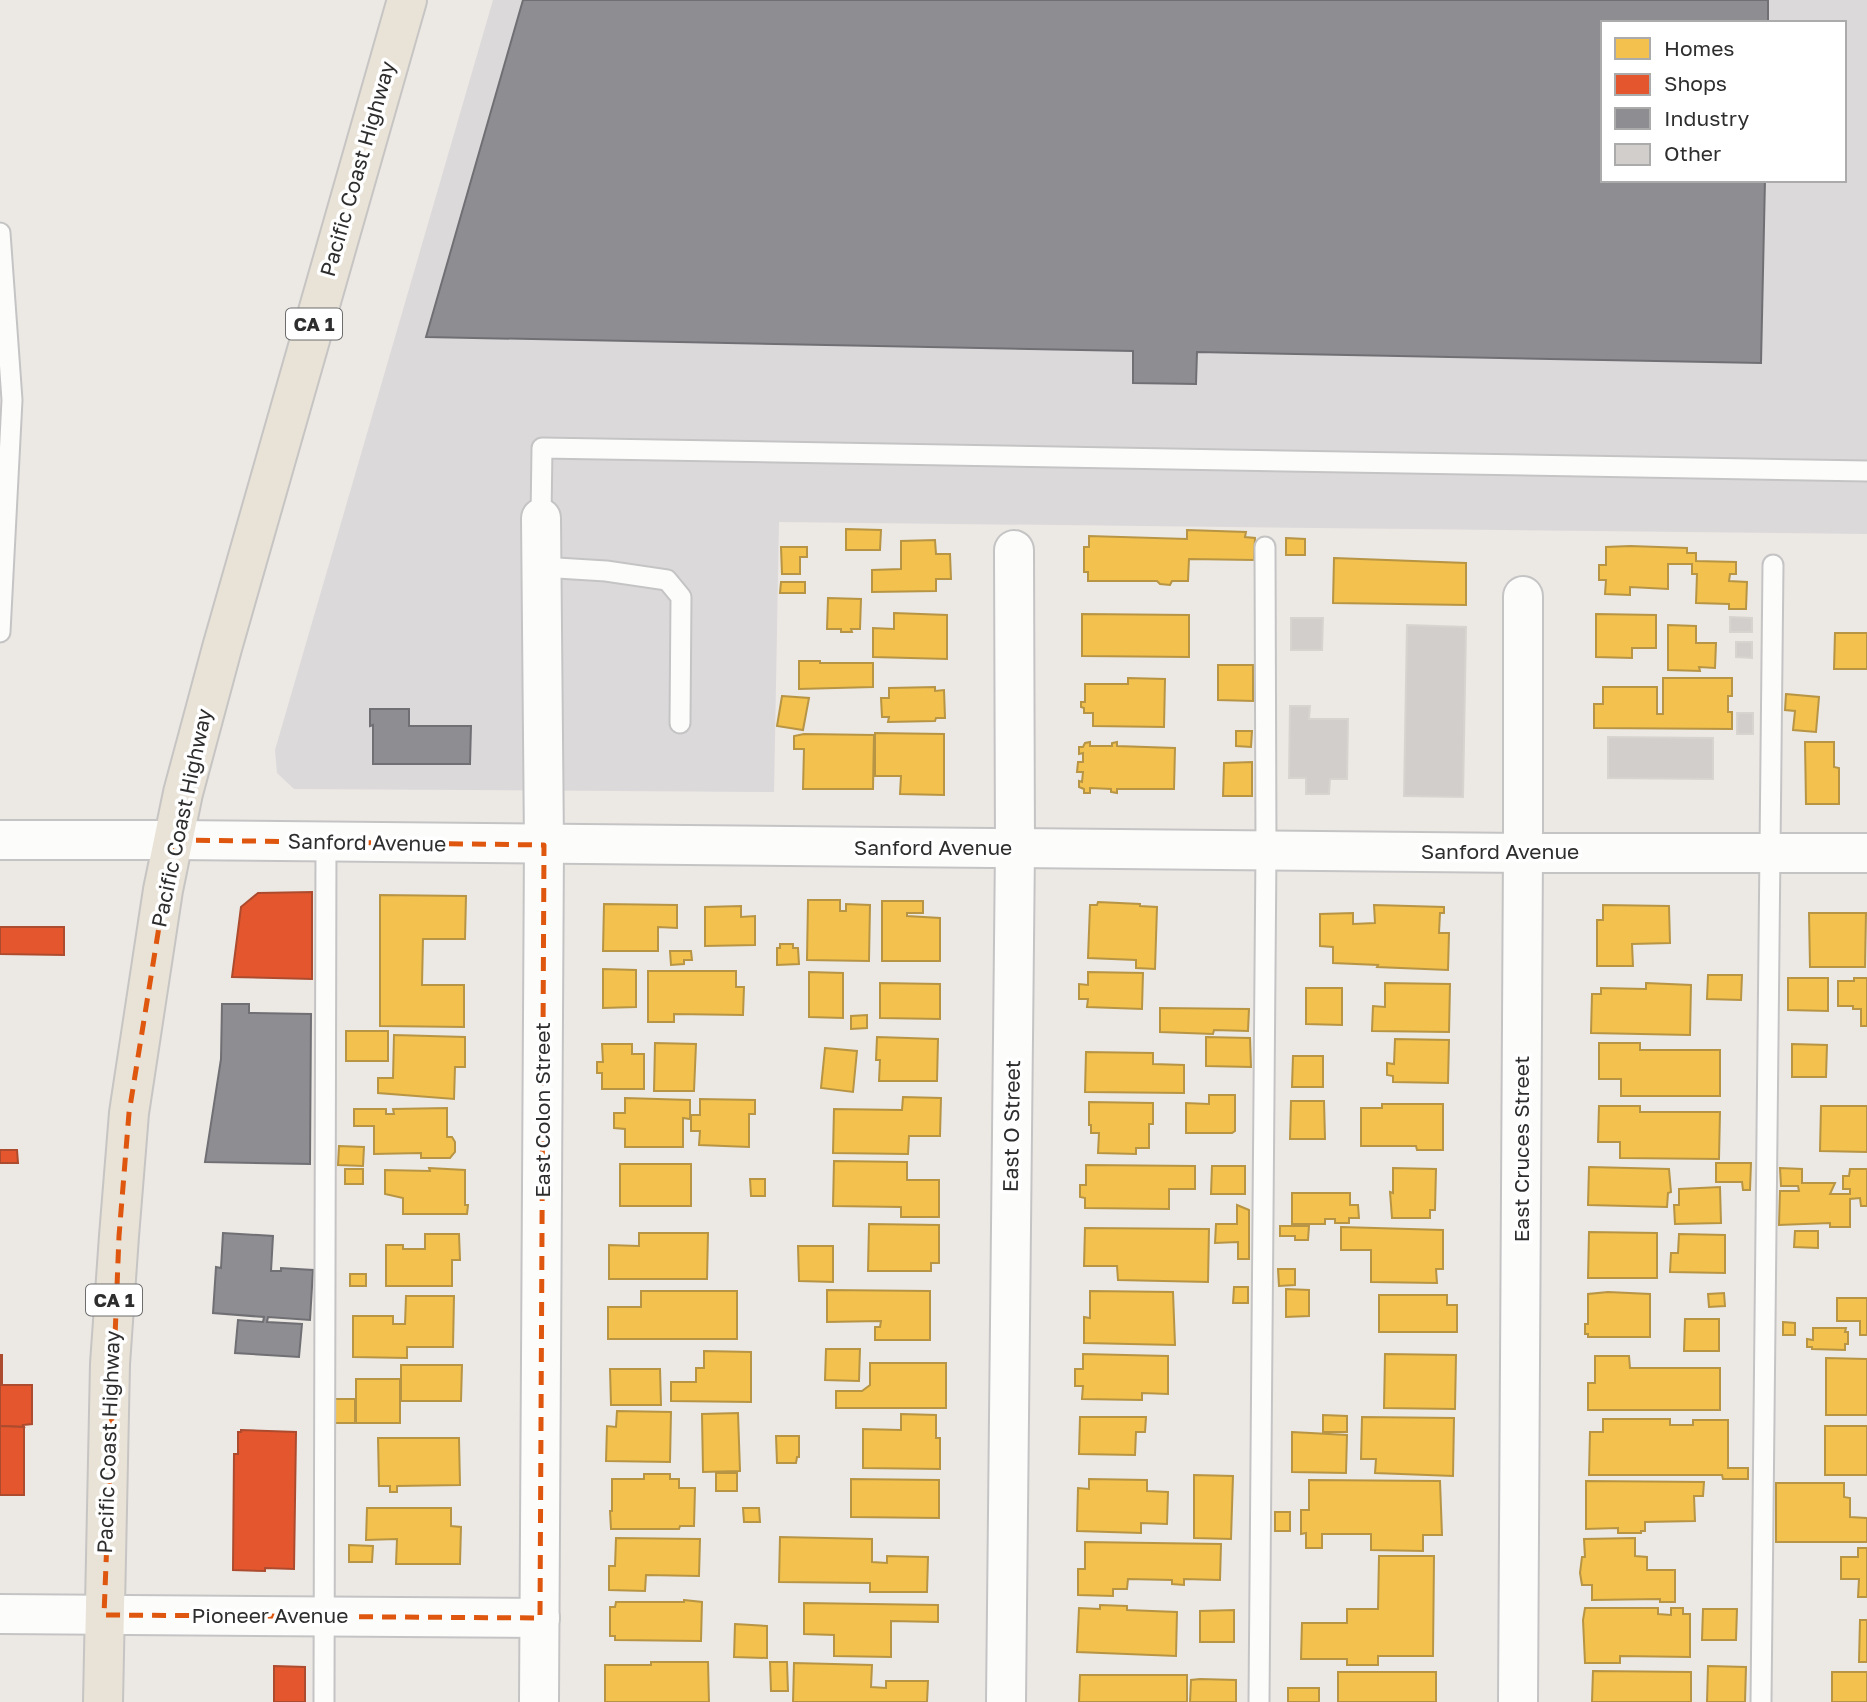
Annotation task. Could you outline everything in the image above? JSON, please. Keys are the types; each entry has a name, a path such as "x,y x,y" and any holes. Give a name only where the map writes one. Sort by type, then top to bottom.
{"highway":[{"name":"Pacific Coast Highway","path":"103,1702 110,1364 120,1222 130,1113 173,840 222,648 407,0"}],"street":[{"name":"East Colon Street","path":"539,1702 544,845 541,518"},
{"name":"East O Street","path":"1006,1702 1015,848 1014,550"},
{"name":"East Cruces Street","path":"1518,1702 1524,853 1522,596"},
{"name":"Sanford Avenue","path":"0,840 1524,853 1867,853"},
{"name":"Pioneer Avenue","path":"0,1615 540,1618"}],"lane":[{"path":"0,233 12,400 0,632"},
{"path":"541,518 542,448 1867,471"},
{"path":"1259,1702 1266,850 1265,547"},
{"path":"1761,1702 1773,565"},
{"path":"541,567 607,571 667,580 681,597 680,723"},
{"path":"324,1702 326,842"}],"highlighted area":[{"path":"173,840 544,845 540,1618 104,1615 119,1236 129,1113"}],"shaded area":[{"path":"493,0 1867,0 1867,534 779,522 774,792 294,789 277,773 275,750"}],"building: Homes":[{"path":"846,529 881,530 880,550 846,550"},
{"path":"1187,530 1246,532 1245,537 1255,538 1254,560 1189,559 1188,581 1172,581 1170,585 1157,581 1088,581 1088,572 1084,572 1084,547 1089,547 1089,536 1187,539"},
{"path":"1286,538 1305,539 1305,555 1286,555"},
{"path":"935,540 936,554 950,554 951,579 936,579 936,591 872,592 872,570 901,569 901,541"},
{"path":"781,547 807,547 807,557 800,557 800,574 782,574"},
{"path":"1606,547 1687,548 1687,553 1696,553 1696,561 1736,562 1736,574 1730,574 1729,581 1747,582 1746,609 1729,609 1729,604 1696,603 1697,574 1692,574 1692,564 1668,564 1668,589 1630,587 1630,595 1605,594 1606,580 1599,580 1599,565 1606,565"},
{"path":"1334,558 1466,563 1466,605 1333,603"},
{"path":"781,582 805,582 805,593 780,593"},
{"path":"828,598 861,599 860,629 841,632 841,629 827,629"},
{"path":"894,613 947,615 947,659 873,657 873,628 894,629"},
{"path":"1082,614 1189,615 1189,657 1082,656"},
{"path":"1596,614 1656,615 1656,648 1632,648 1632,658 1596,657"},
{"path":"1668,625 1696,626 1696,643 1716,643 1715,668 1699,667 1700,671 1668,670"},
{"path":"1835,633 1867,633 1867,669 1834,669"},
{"path":"799,661 873,663 873,687 799,689"},
{"path":"1218,665 1253,665 1253,701 1218,700"},
{"path":"1128,678 1165,679 1164,727 1093,726 1093,713 1084,713 1084,708 1081,707 1081,702 1085,702 1085,684 1128,684"},
{"path":"1663,678 1732,678 1732,696 1728,696 1728,712 1732,712 1732,729 1594,728 1594,704 1603,704 1603,687 1657,687 1657,714 1663,714"},
{"path":"935,687 935,691 944,690 945,718 936,718 935,721 888,722 889,717 882,717 881,698 889,698 889,688"},
{"path":"1786,694 1819,697 1816,732 1793,730 1795,711 1785,710"},
{"path":"782,696 809,698 803,730 777,726"},
{"path":"1236,731 1252,731 1251,747 1236,746"},
{"path":"875,733 944,734 944,795 900,794 901,776 875,776"},
{"path":"874,735 873,789 803,789 804,749 794,749 794,736"},
{"path":"1090,742 1090,746 1112,746 1112,743 1117,742 1117,746 1175,748 1174,789 1117,789 1117,793 1111,792 1111,789 1090,788 1090,793 1084,793 1084,789 1079,787 1083,772 1077,772 1078,762 1083,762 1083,753 1079,754 1079,747"},
{"path":"1805,742 1834,742 1834,767 1839,768 1839,804 1806,804"},
{"path":"1252,762 1252,796 1223,796 1224,763"},
{"path":"380,895 466,896 465,939 423,939 422,985 464,985 464,1027 380,1026"},
{"path":"808,900 840,900 840,911 846,911 846,904 870,905 869,961 807,960"},
{"path":"882,901 923,901 923,913 907,913 907,916 940,918 940,961 882,961"},
{"path":"1098,902 1157,907 1155,969 1136,968 1136,960 1088,958 1090,905 1097,905"},
{"path":"604,904 677,905 677,928 658,927 658,951 603,951"},
{"path":"1374,905 1444,907 1444,913 1440,913 1439,933 1449,933 1448,970 1333,963 1333,947 1320,946 1320,914 1353,913 1353,924 1375,923"},
{"path":"1603,905 1669,906 1670,943 1632,944 1633,966 1597,966 1597,920 1603,920"},
{"path":"741,906 741,917 755,916 755,945 705,946 705,907"},
{"path":"1809,913 1866,913 1865,967 1810,967"},
{"path":"780,944 793,944 793,948 798,948 799,964 777,965 777,948 780,948"},
{"path":"670,951 691,951 692,960 671,965"},
{"path":"603,969 636,970 636,1007 603,1008"},
{"path":"648,971 736,971 736,987 744,987 743,1015 674,1014 674,1022 648,1022"},
{"path":"809,972 843,973 843,1018 809,1017"},
{"path":"1088,972 1143,973 1142,1009 1087,1007 1088,999 1079,999 1079,984 1088,985"},
{"path":"1708,975 1742,975 1741,1000 1707,999"},
{"path":"1788,978 1828,978 1828,1011 1788,1010"},
{"path":"1854,978 1867,978 1867,1026 1861,1026 1861,1009 1838,1006 1838,981 1854,981"},
{"path":"880,983 940,984 940,1019 880,1018"},
{"path":"1385,983 1450,984 1449,1032 1372,1031 1373,1006 1385,1007"},
{"path":"1646,983 1691,985 1690,1035 1591,1033 1592,994 1601,994 1601,988 1646,989"},
{"path":"1306,988 1342,988 1342,1025 1306,1024"},
{"path":"1160,1008 1249,1009 1248,1031 1214,1030 1213,1034 1160,1032"},
{"path":"867,1015 867,1028 851,1029 851,1016"},
{"path":"346,1031 388,1031 388,1061 346,1061"},
{"path":"394,1035 465,1037 465,1067 455,1067 454,1099 378,1093 378,1078 393,1078"},
{"path":"877,1037 938,1039 937,1081 879,1081"},
{"path":"1206,1037 1250,1038 1251,1067 1206,1066"},
{"path":"1395,1039 1449,1040 1448,1083 1393,1082 1393,1076 1387,1075 1387,1063 1394,1064"},
{"path":"655,1043 696,1044 694,1091 654,1091"},
{"path":"1599,1043 1640,1043 1640,1050 1720,1050 1720,1096 1621,1096 1621,1079 1599,1079"},
{"path":"602,1044 632,1044 632,1054 644,1054 644,1089 602,1089 602,1073 597,1073 597,1062 603,1062"},
{"path":"1792,1044 1827,1045 1826,1077 1792,1077"},
{"path":"825,1048 857,1051 853,1092 821,1088"},
{"path":"1086,1052 1153,1053 1153,1064 1184,1065 1184,1093 1085,1092"},
{"path":"1293,1056 1323,1056 1323,1087 1292,1087"},
{"path":"1209,1095 1235,1095 1235,1131 1186,1133 1186,1103 1209,1104"},
{"path":"903,1097 941,1098 940,1136 909,1136 908,1154 833,1153 834,1109 902,1110"},
{"path":"625,1098 690,1100 690,1119 683,1118 683,1147 625,1147 625,1129 614,1128 614,1113 625,1113"},
{"path":"700,1099 755,1100 755,1114 749,1114 749,1147 699,1145 700,1131 691,1131 691,1115 700,1115"},
{"path":"1291,1101 1324,1101 1325,1139 1290,1139"},
{"path":"1089,1102 1153,1103 1153,1124 1149,1124 1149,1148 1136,1148 1136,1154 1098,1153 1099,1133 1091,1133"},
{"path":"1382,1104 1443,1104 1443,1150 1417,1150 1416,1146 1361,1146 1361,1108 1382,1108"},
{"path":"1599,1106 1640,1106 1640,1112 1720,1112 1719,1159 1620,1158 1620,1142 1598,1142"},
{"path":"1821,1106 1867,1106 1867,1152 1820,1151"},
{"path":"447,1108 447,1137 452,1137 455,1142 455,1152 450,1158 421,1158 421,1153 374,1154 374,1126 354,1126 354,1109 386,1109 386,1114 394,1114 393,1109"},
{"path":"339,1146 364,1147 363,1166 338,1165"},
{"path":"834,1161 907,1162 907,1180 939,1180 939,1217 901,1217 901,1207 833,1206"},
{"path":"1716,1163 1751,1163 1750,1190 1743,1190 1742,1182 1716,1182"},
{"path":"620,1164 691,1164 691,1206 620,1206"},
{"path":"1086,1165 1195,1166 1195,1189 1169,1189 1169,1209 1085,1208 1085,1198 1080,1197 1080,1185 1086,1185"},
{"path":"1212,1166 1245,1166 1245,1194 1211,1194"},
{"path":"1589,1167 1669,1169 1671,1192 1668,1193 1667,1207 1588,1205"},
{"path":"429,1168 465,1170 467,1214 403,1214 403,1198 385,1194 385,1170 430,1171"},
{"path":"1393,1168 1436,1169 1435,1210 1430,1210 1430,1218 1392,1218 1390,1192 1393,1193"},
{"path":"1780,1168 1802,1169 1802,1183 1835,1183 1830,1194 1850,1194 1850,1189 1843,1189 1843,1176 1849,1176 1850,1169 1867,1169 1867,1206 1861,1206 1860,1198 1850,1199 1850,1227 1830,1227 1830,1223 1779,1225 1780,1191 1799,1191 1798,1186 1781,1186"},
{"path":"345,1169 363,1169 363,1184 345,1184"},
{"path":"750,1179 765,1179 765,1196 751,1196"},
{"path":"1720,1187 1721,1223 1675,1224 1674,1205 1679,1205 1679,1189"},
{"path":"1292,1193 1350,1193 1350,1205 1358,1205 1359,1218 1349,1218 1349,1223 1335,1223 1335,1219 1325,1219 1325,1224 1292,1224"},
{"path":"1237,1205 1249,1210 1249,1259 1238,1259 1238,1242 1215,1243 1216,1224 1237,1224"},
{"path":"869,1224 939,1225 939,1263 931,1263 931,1271 868,1271"},
{"path":"1280,1226 1309,1226 1308,1240 1295,1240 1295,1236 1280,1236"},
{"path":"1341,1227 1443,1230 1443,1269 1436,1269 1437,1283 1371,1282 1371,1250 1341,1250"},
{"path":"1085,1228 1209,1229 1208,1282 1118,1280 1117,1266 1084,1266"},
{"path":"1795,1231 1818,1231 1818,1248 1794,1247"},
{"path":"1589,1232 1657,1233 1657,1278 1588,1278"},
{"path":"639,1233 708,1233 707,1279 609,1279 609,1245 639,1246"},
{"path":"425,1234 459,1234 460,1260 452,1260 452,1286 386,1286 386,1245 403,1245 403,1249 425,1249"},
{"path":"1679,1234 1725,1235 1725,1273 1670,1272 1671,1253 1678,1253"},
{"path":"798,1246 833,1246 833,1282 799,1281"},
{"path":"1278,1269 1295,1269 1295,1285 1279,1286"},
{"path":"350,1274 366,1274 366,1286 350,1286"},
{"path":"1234,1287 1248,1287 1248,1303 1233,1303"},
{"path":"1286,1289 1309,1290 1309,1316 1286,1317"},
{"path":"827,1290 930,1291 930,1340 875,1340 875,1327 880,1327 881,1321 827,1322"},
{"path":"641,1291 737,1291 737,1339 608,1339 608,1307 641,1307"},
{"path":"1090,1291 1173,1292 1175,1345 1084,1343 1084,1317 1090,1318"},
{"path":"1724,1293 1725,1306 1709,1307 1708,1294"},
{"path":"1588,1294 1650,1294 1650,1337 1588,1337 1588,1334 1585,1334 1585,1324 1588,1324"},
{"path":"1379,1295 1447,1295 1447,1305 1457,1305 1457,1332 1379,1332"},
{"path":"406,1296 454,1296 453,1347 407,1347 407,1358 353,1357 353,1316 393,1316 393,1324 405,1324"},
{"path":"1837,1298 1867,1298 1867,1335 1860,1335 1860,1321 1837,1321"},
{"path":"1685,1319 1719,1319 1719,1351 1684,1351"},
{"path":"1783,1322 1795,1323 1795,1335 1783,1335"},
{"path":"1813,1328 1846,1328 1848,1344 1845,1344 1845,1350 1807,1347 1807,1339 1813,1340"},
{"path":"826,1349 860,1349 859,1381 825,1380"},
{"path":"704,1351 751,1352 751,1402 671,1401 671,1382 696,1382 696,1368 704,1368"},
{"path":"1083,1354 1168,1356 1168,1394 1142,1393 1142,1400 1082,1399 1083,1386 1075,1386 1075,1369 1083,1369"},
{"path":"1385,1354 1456,1355 1455,1409 1384,1408"},
{"path":"1595,1356 1629,1356 1630,1368 1720,1368 1720,1410 1588,1410 1588,1383 1595,1383"},
{"path":"1826,1358 1867,1359 1867,1415 1826,1415"},
{"path":"870,1363 946,1363 946,1408 836,1408 836,1391 862,1391 870,1385"},
{"path":"401,1365 462,1365 461,1401 401,1401"},
{"path":"610,1369 660,1369 661,1405 611,1405"},
{"path":"356,1379 400,1379 400,1423 356,1423"},
{"path":"335,1399 355,1399 355,1423 335,1423"},
{"path":"617,1411 671,1412 670,1462 606,1461 607,1426 616,1427"},
{"path":"738,1413 740,1471 703,1472 702,1414"},
{"path":"901,1414 936,1415 936,1438 940,1438 940,1469 863,1468 863,1429 901,1430"},
{"path":"1323,1415 1347,1416 1347,1432 1323,1432"},
{"path":"1080,1417 1146,1417 1145,1432 1136,1432 1135,1455 1079,1454"},
{"path":"1362,1417 1454,1418 1453,1476 1375,1473 1376,1459 1361,1459"},
{"path":"1603,1419 1670,1419 1670,1425 1693,1425 1693,1420 1728,1420 1728,1468 1748,1468 1748,1479 1723,1479 1722,1475 1589,1475 1590,1432 1603,1432"},
{"path":"1825,1426 1867,1426 1867,1475 1825,1475"},
{"path":"1292,1432 1347,1435 1346,1473 1292,1472"},
{"path":"776,1436 799,1436 799,1457 796,1463 777,1463"},
{"path":"378,1438 459,1438 460,1485 397,1486 397,1492 390,1492 390,1486 379,1486"},
{"path":"716,1473 737,1473 737,1491 716,1491"},
{"path":"644,1474 670,1474 670,1479 679,1479 679,1488 695,1488 694,1526 680,1526 679,1529 611,1529 612,1479 644,1479"},
{"path":"1194,1475 1233,1476 1231,1539 1194,1538"},
{"path":"851,1479 939,1480 939,1518 851,1517"},
{"path":"1089,1479 1147,1480 1147,1491 1168,1492 1167,1524 1141,1523 1141,1533 1077,1531 1078,1488 1089,1489"},
{"path":"1309,1480 1440,1481 1442,1535 1423,1535 1423,1551 1371,1550 1371,1534 1322,1534 1322,1548 1306,1548 1306,1533 1301,1534 1301,1510 1309,1510"},
{"path":"1586,1481 1704,1482 1703,1496 1694,1496 1695,1521 1645,1522 1645,1531 1641,1533 1618,1533 1618,1528 1586,1529"},
{"path":"1776,1483 1844,1483 1844,1497 1850,1498 1850,1517 1867,1518 1867,1542 1776,1542"},
{"path":"367,1508 451,1508 451,1526 461,1527 460,1564 396,1564 397,1539 366,1540"},
{"path":"743,1508 759,1508 760,1522 744,1522"},
{"path":"1275,1512 1290,1512 1290,1531 1275,1531"},
{"path":"780,1537 872,1539 872,1562 887,1563 887,1556 928,1557 927,1592 870,1592 870,1583 779,1582"},
{"path":"616,1538 700,1539 699,1576 646,1575 645,1591 609,1590 609,1566 615,1566"},
{"path":"1635,1538 1635,1556 1647,1557 1647,1570 1675,1570 1675,1602 1660,1602 1660,1599 1592,1600 1592,1585 1582,1585 1580,1573 1582,1557 1585,1557 1584,1539"},
{"path":"1085,1542 1221,1544 1220,1580 1184,1579 1184,1585 1172,1584 1172,1580 1128,1579 1127,1589 1113,1589 1113,1596 1078,1595 1078,1569 1085,1569"},
{"path":"349,1545 373,1546 372,1562 349,1562"},
{"path":"1858,1548 1867,1548 1867,1597 1858,1597 1859,1579 1841,1579 1841,1557 1858,1557"},
{"path":"1379,1556 1434,1556 1433,1656 1378,1656 1378,1665 1347,1665 1347,1659 1301,1659 1302,1623 1347,1623 1347,1609 1378,1609"},
{"path":"616,1602 702,1602 701,1641 615,1640 615,1636 610,1636 610,1607 615,1607"},
{"path":"804,1603 938,1605 938,1622 891,1621 891,1657 834,1656 834,1635 804,1634"},
{"path":"1100,1605 1127,1606 1127,1610 1177,1612 1176,1656 1077,1652 1079,1608 1100,1609"},
{"path":"1585,1608 1658,1608 1658,1614 1671,1615 1671,1608 1683,1608 1683,1614 1690,1614 1690,1657 1620,1656 1620,1663 1585,1663"},
{"path":"1703,1609 1737,1609 1736,1640 1702,1640"},
{"path":"1234,1610 1234,1642 1200,1642 1200,1611"},
{"path":"1860,1620 1867,1620 1867,1662 1859,1662"},
{"path":"735,1624 767,1626 767,1658 734,1657"},
{"path":"651,1662 708,1662 709,1702 605,1702 605,1665 651,1665"},
{"path":"770,1662 787,1662 788,1691 771,1691"},
{"path":"794,1663 872,1665 871,1687 886,1688 886,1681 928,1681 927,1702 793,1702"},
{"path":"1708,1666 1746,1667 1745,1702 1707,1702"},
{"path":"1593,1671 1691,1672 1691,1702 1592,1702"},
{"path":"1338,1672 1436,1672 1436,1702 1338,1702"},
{"path":"1832,1672 1867,1672 1867,1702 1832,1702"},
{"path":"1080,1675 1187,1675 1187,1702 1079,1702"},
{"path":"1191,1680 1236,1680 1236,1702 1190,1702"},
{"path":"1288,1688 1319,1688 1319,1702 1288,1702"}],"building: Shops":[{"path":"312,892 312,979 232,977 241,907 258,893"},
{"path":"0,927 64,927 64,955 0,954"},
{"path":"0,1150 17,1150 18,1163 0,1163"},
{"path":"0,1355 2,1385 32,1385 32,1424 23,1425 24,1427 0,1426"},
{"path":"0,1426 24,1427 24,1495 0,1495"},
{"path":"238,1432 296,1432 294,1569 233,1570 234,1454 238,1454"},
{"path":"274,1666 305,1667 305,1702 274,1702"}],"building: Industry":[{"path":"523,0 1768,0 1768,21 1601,21 1601,182 1765,182 1761,363 1197,352 1196,384 1133,383 1133,351 426,337"},
{"path":"370,709 409,709 409,726 471,726 470,764 373,764 373,725 370,726"},
{"path":"222,1004 249,1004 249,1013 311,1014 310,1164 205,1162 221,1059"},
{"path":"223,1233 273,1236 271,1271 281,1271 281,1268 313,1270 310,1320 268,1317 267,1322 302,1324 299,1357 235,1353 238,1320 263,1322 264,1317 213,1313 216,1267 221,1268"}],"building: Other":[{"path":"1730,617 1752,618 1752,632 1730,632"},
{"path":"1291,618 1323,618 1322,650 1291,650"},
{"path":"1407,625 1466,627 1463,797 1404,796"},
{"path":"1736,642 1752,642 1752,658 1736,657"},
{"path":"1290,706 1310,706 1309,719 1348,719 1347,779 1330,779 1329,794 1306,794 1306,778 1289,778"},
{"path":"1737,713 1753,713 1753,734 1737,734"},
{"path":"1608,737 1713,738 1713,779 1608,778"}]}
